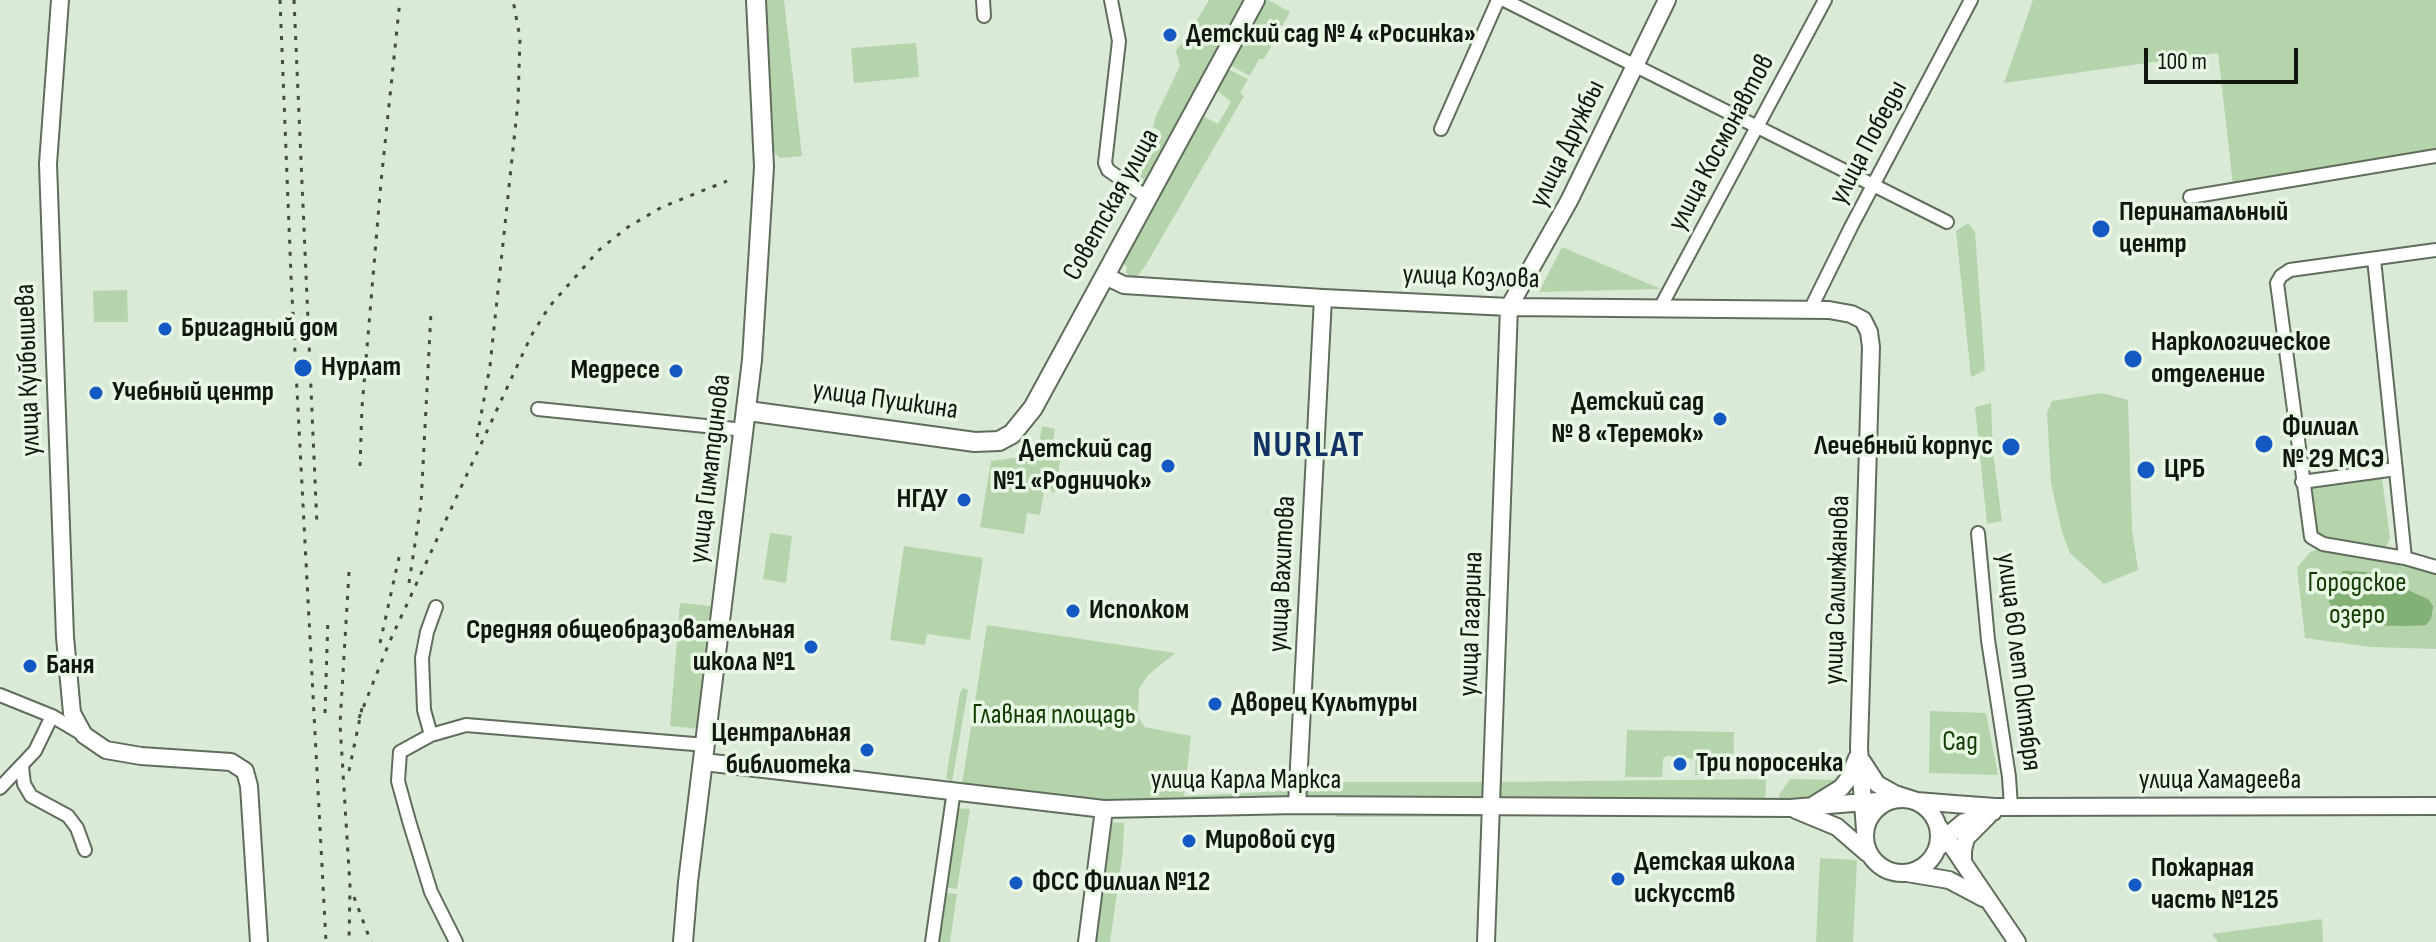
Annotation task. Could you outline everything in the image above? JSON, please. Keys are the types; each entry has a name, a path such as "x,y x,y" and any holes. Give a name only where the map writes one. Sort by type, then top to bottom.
{"main road":[{"name":"улица Гиматдинова","path":"683,942 747,420 764,167 756,0"},
{"name":"Советская улица","path":"1012,434 1033,408 1255,0"},
{"name":"улица Пушкина","path":"747,420 975,442 999,441 1012,434"}],"street":[{"name":"улица Куйбышева","path":"60,0 48,137 48,179 65,637 72,713 84,735"},
{"path":"983,0 984,16"},
{"path":"1111,0 1119,41 1105,163 1108,170 1148,198"},
{"path":"1441,129 1501,0 1947,222"},
{"name":"улица Дружбы","path":"1509,307 1569,201 1667,0"},
{"name":"улица Космонавтов","path":"1660,308 1825,0"},
{"name":"улица Победы","path":"1810,310 1971,0"},
{"path":"2190,197 2436,156"},
{"path":"2436,250 2290,270 2277,283 2309,532 2314,540 2323,544 2405,558 2436,567"},
{"path":"2374,259 2405,558"},
{"name":"улица Козлова","path":"1105,276 1124,285 1509,307 1837,311"},
{"name":"улица Вахитова","path":"1297,805 1323,298"},
{"name":"улица Гагарина","path":"1486,942 1509,307"},
{"name":"улица Салимжанова","path":"1837,311 1863,320 1871,340 1859,748 1865,830"},
{"path":"538,409 747,420"},
{"path":"2302,482 2396,469"},
{"name":"улица 60 лет Октября","path":"1979,542 1978,533 1988,640 2009,777 2003,809"},
{"path":"431,735 424,710 422,658 436,607"},
{"path":"0,695 52,716 106,750 141,756 231,762 245,771 249,786 259,942"},
{"path":"0,788 22,767 43,738 52,716"},
{"path":"456,942 431,892 398,781 400,752 431,735 466,725 705,753"},
{"path":"1859,748 1864,767 1877,784 1917,801 1929,810 2017,942"},
{"path":"1798,808 1826,799 1841,788 1849,778 1859,748"},
{"name":"улица Карла Маркса","path":"705,753 1104,809 1297,805 1798,808 1891,800"},
{"path":"22,767 24,784 31,796 68,816 77,828 85,850"},
{"path":"932,942 954,790"},
{"path":"1917,801 1904,798 1891,800 1874,811 1865,830 1871,856 1885,869 1949,880 1991,904"},
{"name":"улица Хамадеева","path":"1917,801 2003,809 2436,806"},
{"name":"улица Карла Маркса","path":"1798,808 1837,827 1871,856"},
{"path":"1087,942 1104,809"},
{"path":"1963,865 1966,838 1974,828 2003,809"},
{"name":"улица Хамадеева","path":"1903,873 1921,867 1931,859 1941,830 2003,809"}],"green space":[{"path":"766,0 784,0 802,156 780,158 774,152"},
{"path":"1209,0 1253,0 1146,196 1134,187 1161,131 1153,127 1180,66 1176,52"},
{"path":"1258,0 1268,0 1290,12 1264,59 1259,59 1250,76 1226,63"},
{"path":"2033,0 2436,0 2436,149 2233,185 2218,53 2004,83"},
{"path":"916,43 919,77 854,83 851,48"},
{"path":"1224,67 1248,79 1240,93 1244,96 1147,263 1133,279 1119,260 1203,112 1205,117 1218,124 1231,102 1213,87"},
{"path":"1968,223 1975,232 1985,370 1971,377 1956,231"},
{"path":"1562,247 1661,289 1539,292"},
{"path":"127,290 128,322 94,322 93,291"},
{"path":"2102,393 2128,400 2132,529 2138,570 2104,584 2070,553 2062,532 2051,483 2047,413 2052,401"},
{"path":"1991,403 1993,453 2002,521 1987,524 1975,407"},
{"path":"1042,426 1055,429 1052,448 1062,450 1055,492 1044,490 1040,515 1027,513 1024,534 980,527 991,461 1037,455"},
{"path":"2353,477 2354,482 2382,478 2390,538 2386,547 2378,549 2324,540 2315,534 2306,484"},
{"path":"770,533 792,536 786,583 763,579"},
{"path":"904,546 983,558 970,640 927,634 925,645 890,640"},
{"name":"Городское озеро","path":"2323,548 2436,571 2436,649 2371,647 2305,638 2297,568 2310,552"},
{"path":"680,603 712,606 701,729 670,726"},
{"name":"Главная площадь","path":"987,625 1175,653 1147,676 1139,689 1138,716 1144,727 1191,736 1184,796 1283,791 1296,787 1295,803 1128,806 1127,799 1103,802 962,784"},
{"path":"963,688 968,690 952,782 946,778"},
{"name":"Сад","path":"1930,711 1986,713 1998,775 1929,773"},
{"path":"1627,730 1734,732 1733,774 1695,775 1696,759 1667,756 1663,759 1662,777 1625,777"},
{"path":"1766,779 1765,803 1495,803 1496,782"},
{"path":"1790,779 1844,780 1819,798 1780,804 1779,795"},
{"path":"1489,782 1488,804 1301,803 1302,784"},
{"path":"1335,807 1487,809 1486,817 1335,817"},
{"path":"955,808 970,809 957,889 943,887"},
{"path":"1106,822 1124,823 1123,851 1110,942 1092,942"},
{"path":"1820,858 1857,860 1853,942 1816,942"},
{"path":"943,892 957,894 950,942 935,942"},
{"path":"2322,919 2323,942 2218,942 2212,934"}],"shaded area":[{"path":"2343,571 2367,572 2428,599 2433,606 2431,619 2426,625 2351,625 2333,610 2329,602 2328,593"}],"railway":[{"path":"280,0 291,276 326,942"},
{"path":"294,0 317,526"},
{"path":"360,466 381,182 400,0"},
{"path":"477,437 490,366 518,102 520,38 513,0"},
{"path":"359,718 389,643 531,336 549,307 599,250 628,227 662,207 727,181"},
{"path":"409,583 421,504 431,312"},
{"path":"380,643 400,553"},
{"path":"349,572 340,724 350,886 349,942"},
{"path":"325,713 328,617"},
{"path":"349,771 362,708"},
{"path":"354,897 371,942"}],"place":[{"name":"Детский сад № 4 «Росинка»","path":"1170,35"},
{"name":"Перинатальный центр","path":"2101,229"},
{"name":"Бригадный дом","path":"165,329"},
{"name":"Наркологическое отделение","path":"2133,359"},
{"name":"Нурлат","path":"303,368"},
{"name":"Медресе","path":"676,371"},
{"name":"Учебный центр","path":"96,393"},
{"name":"Детский сад № 8 «Теремок»","path":"1720,419"},
{"name":"Филиал № 29 МСЭ","path":"2264,444"},
{"name":"Лечебный корпус","path":"2011,447"},
{"name":"Детский сад №1 «Родничок»","path":"1168,466"},
{"name":"ЦРБ","path":"2146,470"},
{"name":"НГДУ","path":"964,500"},
{"name":"Исполком","path":"1073,611"},
{"name":"Средняя общеобразовательная школа №1","path":"811,647"},
{"name":"Баня","path":"30,666"},
{"name":"Дворец Культуры","path":"1215,704"},
{"name":"Центральная библиотека","path":"867,750"},
{"name":"Три поросенка","path":"1680,764"},
{"name":"Мировой суд","path":"1189,841"},
{"name":"Детская школа искусств","path":"1618,879"},
{"name":"ФСС Филиал №12","path":"1016,883"},
{"name":"Пожарная часть №125","path":"2135,885"}],"district":[{"name":"NURLAT","path":"1309,447"}]}
